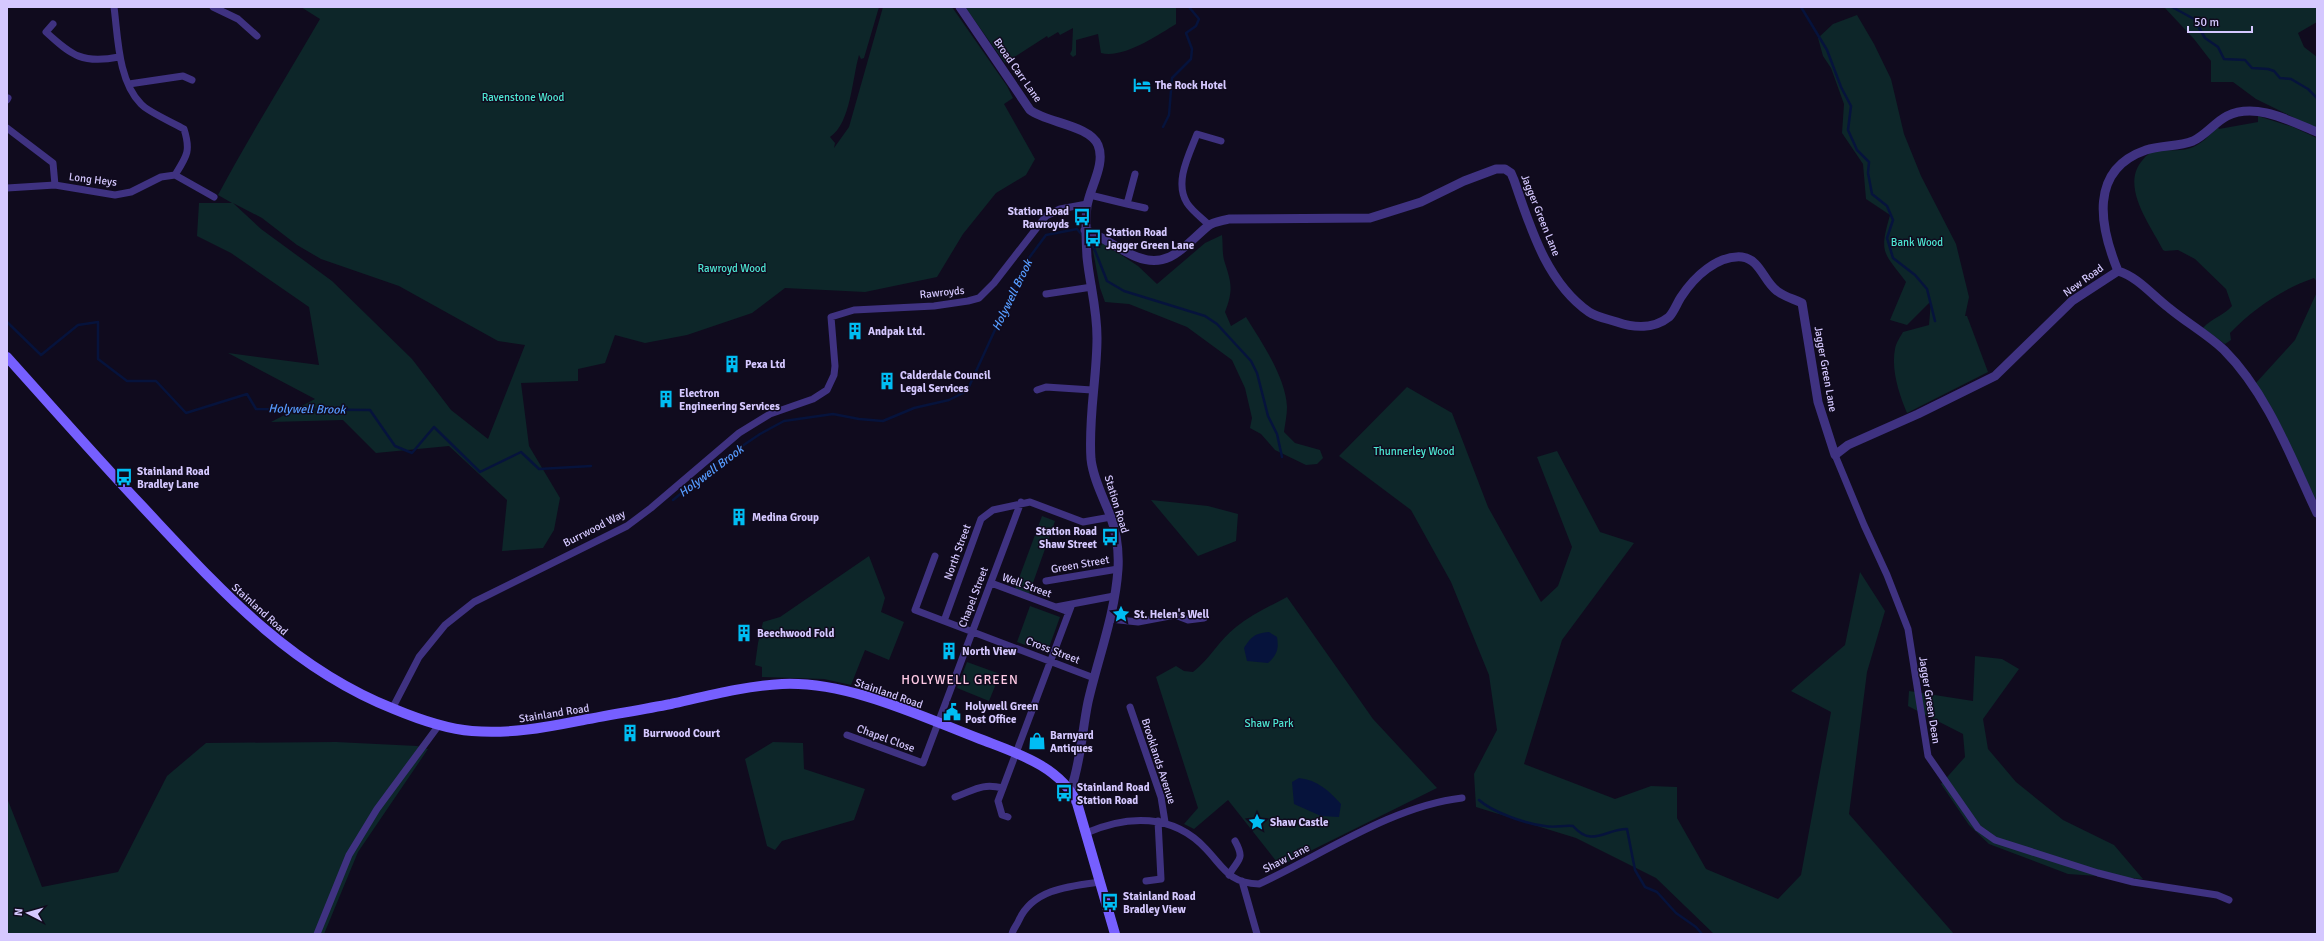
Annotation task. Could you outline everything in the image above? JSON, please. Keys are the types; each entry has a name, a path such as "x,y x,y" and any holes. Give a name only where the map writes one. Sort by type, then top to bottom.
{"main road":[{"name":"Stainland Road","path":"7,357 113,476 215,585 276,640 323,673 392,709 439,725 470,731 507,732 559,725 722,692 781,684 819,685 851,692 938,723 1015,753 1058,775 1071,789 1077,802 1114,934"}],"street":[{"path":"114,7 119,57 129,84 141,105 184,129 188,143 187,157 175,175 214,197"},
{"path":"213,7 238,19 257,36"},
{"name":"Broad Carr Lane","path":"960,7 1030,110 1039,116 1084,133 1096,142 1100,161 1089,200 1086,231 1087,247"},
{"path":"53,24 46,32 59,44 81,58 100,61 119,57"},
{"path":"129,84 183,76 192,80"},
{"path":"2118,271 2105,232 2102,205 2105,189 2111,178 2127,159 2152,148 2193,141 2228,116 2244,112 2272,115 2317,132"},
{"path":"7,128 53,163 55,185"},
{"path":"1210,225 1187,204 1182,191 1182,179 1184,166 1197,134 1221,141"},
{"name":"Jagger Green Lane","path":"1086,231 1098,234 1137,257 1158,260 1172,258 1210,225 1229,219 1370,218 1421,202 1496,169 1505,169 1511,173 1543,256 1566,292 1590,312 1625,325 1643,327 1659,324 1670,316 1682,295 1699,276 1714,263 1727,258 1742,257 1752,260 1776,290 1802,303 1818,402 1835,455"},
{"path":"1127,204 1135,174"},
{"name":"Long Heys","path":"7,188 55,185 115,195 131,192 161,177 175,175"},
{"path":"1089,200 1127,204 1146,208"},
{"name":"Rawroyds","path":"831,317 854,310 934,306 968,302 978,298 994,283 1046,216 1060,209 1089,200"},
{"name":"Station Road","path":"1071,789 1077,773 1094,678 1110,619 1118,569 1118,547 1111,517 1101,492 1092,461 1092,390 1097,341 1097,314 1087,247"},
{"name":"New Road","path":"1835,455 1848,445 1918,414 1995,376 2072,301 2118,271 2131,277 2224,350 2269,412 2317,513"},
{"path":"1046,294 1092,287"},
{"name":"Burrwood Way","path":"392,709 419,657 445,625 474,602 627,526 652,508 739,432 770,414 813,399 827,390 834,375 835,366 831,317"},
{"path":"1037,390 1046,387 1092,390"},
{"name":"Jagger Green Dean","path":"1835,455 1864,525 1887,574 1908,629 1928,756 1978,828 1995,840 2098,873 2133,882 2217,895 2229,900"},
{"name":"North Street","path":"944,621 981,519 993,510 1021,502 1030,502 1083,522 1111,517"},
{"name":"Chapel Street","path":"938,723 1021,502"},
{"name":"Cross Street","path":"935,556 915,610 1094,678"},
{"name":"Green Street","path":"1046,581 1118,569"},
{"name":"Well Street","path":"990,583 1069,612"},
{"name":"Well Street","path":"1055,607 1114,596"},
{"path":"1008,817 1002,815 998,801 1072,604"},
{"path":"1110,619 1138,622 1175,615 1188,620 1204,618"},
{"name":"Brooklands Avenue","path":"1130,707 1161,797 1161,879 1146,881"},
{"name":"Chapel Close","path":"847,735 923,763 938,723"},
{"path":"317,934 349,854 377,809 439,725"},
{"path":"955,797 970,793 984,785 1003,788"},
{"name":"Shaw Lane","path":"1228,876 1242,881 1259,884 1368,829 1432,805 1462,798"},
{"path":"1086,834 1100,827 1126,821 1161,822 1186,831 1205,847 1228,876 1239,862 1241,852 1234,841"},
{"path":"1242,881 1257,934"},
{"path":"1012,934 1020,915 1033,901 1056,889 1100,882"}],"green space":[{"path":"301,7 879,7 864,58 861,59 859,55 847,111 837,130 830,137 835,143 834,148 849,127 883,7 952,7 1007,86 1013,98 1004,104 1035,159 1026,175 996,193 963,234 937,277 865,292 785,288 752,313 687,335 645,343 615,335 605,363 578,369 578,381 521,383 529,446 560,498 554,530 543,548 502,551 507,500 449,446 376,453 343,420 271,422 315,399 228,353 319,365 309,307 231,253 197,236 199,203 232,203 218,195 320,19","holes":["233,203 262,218 297,245 321,259 399,286 498,341 525,345 488,439 451,410 412,359 332,281 261,229"]},
{"path":"965,7 1176,7 1176,24 1140,45 1119,53 1101,53 1098,34 1076,40 1076,55 1073,57 1070,54 1072,50 1073,28 1060,35 1058,32 1048,38 1047,36 1005,63"},
{"path":"2164,7 2317,7 2317,22 2298,33 2304,47 2317,57 2317,129 2256,99 2233,82 2211,82 2211,61 2194,39"},
{"name":"Bank Wood","path":"1857,15 1874,44 1891,79 1904,134 1921,176 1956,244 1969,297 1965,316 1967,316 1988,372 1907,413 1901,398 1895,373 1895,349 1903,332 1929,325 1931,301 1907,325 1890,320 1906,282 1885,252 1884,245 1890,215 1866,199 1863,164 1842,133 1844,104 1831,68 1823,56 1818,38 1833,24"},
{"path":"2258,116 2293,127 2317,138 2317,282 2314,278 2302,283 2279,294 2258,308 2230,333 2231,340 2225,344 2203,328 2232,306 2226,289 2195,259 2178,250 2163,250 2140,207 2134,183 2136,172 2142,160 2147,155 2160,150 2187,149 2203,141 2218,127 2219,129 2258,122"},
{"path":"1222,235 1223,257 1230,286 1230,297 1225,312 1231,326 1246,317 1259,337 1278,372 1286,396 1287,410 1284,432 1295,443 1320,450 1323,458 1317,464 1306,465 1275,450 1261,434 1250,428 1252,418 1245,388 1232,360 1187,327 1129,304 1105,302 1100,288 1093,251 1100,241 1138,266 1157,284 1205,243"},
{"path":"2317,292 2317,502 2273,410 2255,384 2295,340"},
{"name":"Thunnerley Wood","path":"1407,387 1452,413 1488,507 1541,602 1558,586 1572,547 1537,457 1557,451 1600,532 1634,543 1562,640 1524,764 1615,799 1651,786 1677,787 1677,818 1706,869 1778,899 1801,875 1831,712 1791,691 1845,645 1860,572 1885,611 1867,672 1849,814 1954,934 1714,934 1656,878 1576,838 1476,807 1474,774 1497,730 1489,675 1451,582 1411,510 1339,456"},
{"path":"1151,500 1208,506 1238,514 1236,541 1198,556"},
{"path":"1042,516 1055,521 1029,594 1015,589"},
{"path":"869,556 885,598 881,612 904,622 889,660 865,650 851,685 824,679 762,677 762,667 755,665 763,622 780,617"},
{"name":"Shaw Park","path":"1287,597 1373,719 1437,788 1280,866 1228,800 1194,829 1184,824 1198,808 1156,677 1176,666 1184,671 1193,672 1236,627 1254,615"},
{"path":"1030,606 1060,617 1047,653 1017,642"},
{"path":"1975,656 2002,659 2019,669 1983,719 1988,749 2016,782 2063,820 2114,845 2143,879 2068,874 1989,844 1969,825 1941,784 1965,757 1963,734 1908,706 1909,691 1973,701"},
{"path":"967,662 1000,674 989,701 957,688"},
{"path":"336,742 417,746 428,749 358,852 324,934 7,934 7,798 42,887 118,872 167,776 206,743"},
{"path":"773,742 803,743 804,769 865,789 854,820 782,841 775,850 767,846 745,759"}],"water":[{"path":"1269,632 1277,637 1277,652 1268,663 1247,661 1244,648 1249,641 1260,633"},
{"path":"1299,778 1312,781 1323,787 1332,795 1341,804 1339,817 1321,816 1294,804 1292,782"}],"waterway":[{"path":"1163,127 1169,115 1172,78 1191,59 1192,49 1186,33 1196,26 1199,19 1189,7"},
{"path":"1801,7 1827,50 1841,87 1851,106 1848,130 1857,150 1869,162 1868,173 1872,194 1887,206 1893,220 1887,238 1893,258 1915,275 1927,289 1935,321"},
{"path":"2172,7 2194,19 2205,38 2218,47 2224,59 2245,60 2252,68 2274,71 2280,78 2291,79 2308,89 2317,98"},
{"name":"Holywell Brook","path":"673,500 723,459 760,434 784,421 833,414 859,419 883,421 914,408 949,400 967,391 1026,262 1046,235 1077,229 1083,236"},
{"name":"Holywell Brook","path":"1089,243 1094,248 1107,281 1124,291 1205,316 1217,324 1251,361 1257,373 1268,416 1277,434 1282,457"},
{"name":"Holywell Brook","path":"7,322 41,355 78,325 98,322 98,359 127,381 156,381 186,413 247,394 256,409 370,410 395,446 412,453 434,427 480,472 521,452 539,469 591,466"},
{"name":"Holywell Brook","path":"1479,800 1492,809 1519,820 1548,827 1573,826 1586,836 1599,836 1627,829 1635,870 1645,887 1657,892 1676,913 1696,927 1702,934"}],"place":[{"name":"The Rock Hotel","path":"1142,85"},
{"name":"Station Road Rawroyds","path":"1082,217"},
{"name":"Station Road Jagger Green Lane","path":"1093,238"},
{"name":"Andpak Ltd.","path":"855,331"},
{"name":"Pexa Ltd","path":"732,364"},
{"name":"Calderdale Council Legal Services","path":"887,381"},
{"name":"Electron Engineering Services","path":"666,399"},
{"name":"Stainland Road Bradley Lane","path":"124,477"},
{"name":"Medina Group","path":"739,517"},
{"name":"Station Road Shaw Street","path":"1110,537"},
{"name":"St. Helen's Well","path":"1121,614"},
{"name":"Beechwood Fold","path":"744,633"},
{"name":"North View","path":"949,651"},
{"name":"Holywell Green Post Office","path":"952,712"},
{"name":"Burrwood Court","path":"630,733"},
{"name":"Barnyard Antiques","path":"1037,741"},
{"name":"Stainland Road Station Road","path":"1064,793"},
{"name":"Shaw Castle","path":"1257,822"},
{"name":"Stainland Road Bradley View","path":"1110,902"}],"district":[{"name":"HOLYWELL GREEN","path":"960,679"}],"park label":[{"name":"Ravenstone Wood","path":"523,97"},
{"name":"Rawroyd Wood","path":"732,268"}]}
